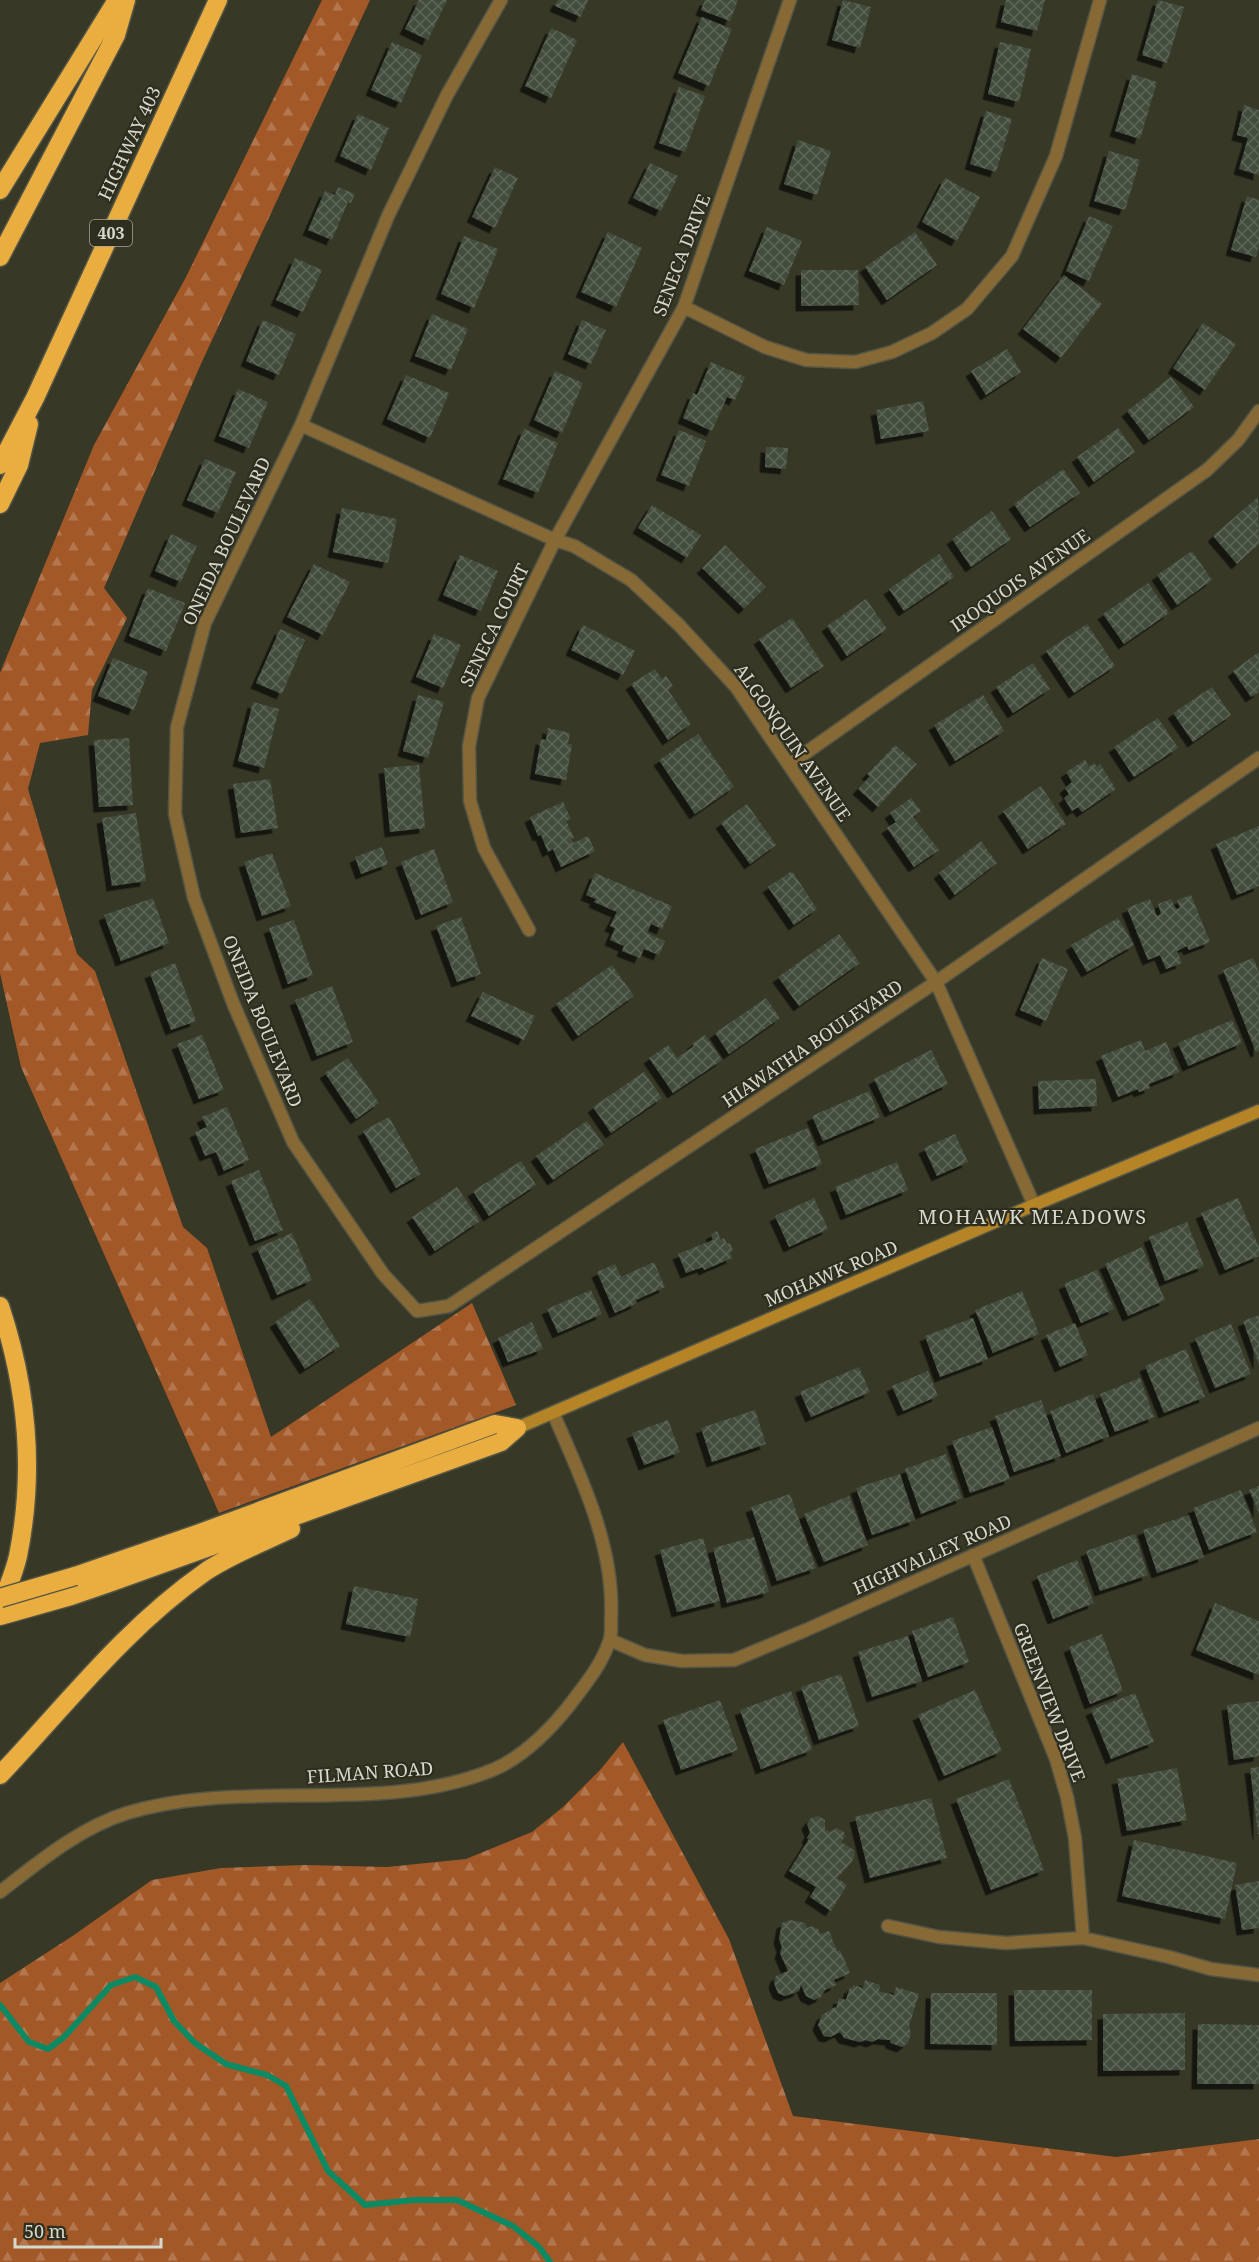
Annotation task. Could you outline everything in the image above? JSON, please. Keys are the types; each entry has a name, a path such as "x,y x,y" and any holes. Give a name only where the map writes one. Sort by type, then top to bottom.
{"highway":[{"path":"0,190 117,0"},
{"path":"0,257 116,35 126,0"},
{"name":"HIGHWAY 403","path":"0,465 35,398 218,0"},
{"path":"0,504 19,465 35,398"},
{"path":"0,1306 9,1332 28,1444 26,1509 17,1559 0,1608"},
{"path":"0,1598 75,1576 197,1534 495,1424 517,1428"},
{"path":"0,1616 71,1596 357,1495 501,1442 517,1428"},
{"path":"0,1775 80,1685 147,1616 207,1571 357,1495"}],"main road":[{"name":"MOHAWK ROAD","path":"517,1428 1034,1205 1259,1111"}],"street":[{"name":"ONEIDA BOULEVARD","path":"383,1274 293,1142 233,1003 194,898 175,814 177,727 205,623 301,425 388,216 447,95 501,0"},
{"name":"SENECA DRIVE","path":"555,540 684,307 790,0"},
{"path":"684,307 765,348 806,360 855,362 892,352 932,333 967,309 1012,256 1056,156 1100,0"},
{"name":"IROQUOIS AVENUE","path":"790,764 1207,470 1238,440 1259,411"},
{"name":"ALGONQUIN AVENUE","path":"301,425 555,540 573,546 631,580 679,625 736,687 936,982 1034,1205"},
{"name":"SENECA COURT","path":"529,930 484,848 470,801 469,746 478,698 555,540"},
{"name":"HIAWATHA BOULEVARD","path":"383,1274 417,1311 449,1305 936,982 1259,758"},
{"name":"FILMAN ROAD","path":"0,1892 75,1836 126,1813 176,1802 392,1792 450,1785 497,1768 539,1740 572,1703 594,1672 610,1640 612,1596 604,1548 584,1487 553,1413"},
{"name":"HIGHVALLEY ROAD","path":"610,1640 645,1655 682,1660 734,1660 1259,1428"},
{"name":"GREENVIEW DRIVE","path":"973,1555 1056,1759 1068,1797 1075,1838 1083,1938"},
{"path":"888,1926 939,1938 1006,1942 1083,1938 1211,1969 1259,1975"}],"green space":[{"path":"322,0 370,0 200,366 104,588 127,618 92,690 88,735 40,743 28,789 77,954 95,971 183,1227 207,1248 271,1437 472,1303 516,1405 219,1513 21,1067 0,973 0,673 94,445 186,277"},
{"path":"623,1742 729,1939 793,2116 1116,2157 1259,2139 1259,2262 0,2262 0,1983 152,1880 221,1868 305,1865 387,1867 466,1859 532,1832 563,1807 600,1770"}],"building":[{"path":"419,0 447,0 428,40 405,29"},
{"path":"558,0 588,0 581,17 555,6"},
{"path":"705,0 738,0 730,21 701,10"},
{"path":"843,0 871,7 860,48 832,40"},
{"path":"1006,0 1045,0 1037,31 1001,22"},
{"path":"1158,0 1184,7 1167,63 1142,55"},
{"path":"702,17 732,29 709,86 678,73"},
{"path":"551,28 577,40 551,98 525,86"},
{"path":"392,42 422,55 401,103 371,90"},
{"path":"1000,42 1031,49 1019,102 988,94"},
{"path":"1132,74 1157,82 1140,139 1115,131"},
{"path":"679,87 705,96 685,152 659,143"},
{"path":"1244,105 1259,110 1259,175 1239,169 1248,138 1237,135"},
{"path":"986,111 1012,119 996,172 970,164"},
{"path":"358,114 389,128 371,170 340,156"},
{"path":"798,140 831,151 817,195 784,184"},
{"path":"1109,151 1140,160 1125,210 1094,201"},
{"path":"650,163 678,176 661,211 633,198"},
{"path":"495,167 518,178 495,228 472,217"},
{"path":"945,178 980,197 957,241 922,222"},
{"path":"338,187 355,194 351,203 348,202 332,240 308,230 325,191 335,195"},
{"path":"1247,196 1259,200 1259,246 1256,257 1231,250"},
{"path":"1089,216 1113,226 1089,281 1066,271"},
{"path":"767,227 802,241 784,285 749,271"},
{"path":"608,232 642,248 616,307 581,292"},
{"path":"915,232 937,265 887,300 865,267"},
{"path":"464,236 498,249 474,308 441,294"},
{"path":"295,258 322,270 303,312 276,300"},
{"path":"801,270 858,270 859,305 801,306"},
{"path":"1064,275 1102,304 1061,358 1023,329"},
{"path":"432,314 468,329 451,370 415,356"},
{"path":"263,320 296,334 279,375 246,361"},
{"path":"582,320 606,330 591,364 568,354"},
{"path":"1203,323 1236,344 1205,390 1173,368"},
{"path":"1007,349 1021,372 986,395 971,371"},
{"path":"711,362 745,377 735,400 727,397 712,431 683,418 693,393 697,395"},
{"path":"555,371 583,383 562,433 534,420"},
{"path":"406,375 449,393 430,438 387,419"},
{"path":"1171,377 1194,407 1149,440 1127,411"},
{"path":"238,389 268,402 249,448 219,436"},
{"path":"923,401 929,431 881,439 876,410"},
{"path":"1118,428 1135,452 1094,482 1077,457"},
{"path":"524,429 558,443 538,493 503,479"},
{"path":"679,430 706,441 689,486 661,475"},
{"path":"766,447 788,448 786,469 765,467"},
{"path":"205,459 236,472 218,513 187,500"},
{"path":"1063,469 1080,493 1030,527 1014,504"},
{"path":"1258,497 1259,544 1237,564 1213,536"},
{"path":"652,505 701,535 687,558 638,528"},
{"path":"342,508 397,519 388,563 333,552"},
{"path":"992,511 1011,539 971,567 952,539"},
{"path":"171,534 197,546 181,582 155,571"},
{"path":"725,545 766,587 744,609 702,568"},
{"path":"1192,551 1212,580 1177,605 1157,575"},
{"path":"939,554 954,577 904,611 889,589"},
{"path":"460,555 498,571 481,611 443,595"},
{"path":"314,564 350,582 323,635 287,617"},
{"path":"1148,583 1169,613 1124,644 1103,614"},
{"path":"148,588 185,603 166,651 129,636"},
{"path":"866,599 887,629 847,656 827,626"},
{"path":"792,618 824,666 791,688 759,639"},
{"path":"1087,624 1115,666 1074,693 1046,651"},
{"path":"583,625 635,651 623,675 571,650"},
{"path":"280,629 305,640 282,694 256,683"},
{"path":"434,634 461,645 443,688 416,677"},
{"path":"1259,652 1259,692 1251,697 1233,671"},
{"path":"113,658 148,672 134,710 98,696"},
{"path":"1033,663 1050,689 1013,713 996,687"},
{"path":"655,669 662,679 666,676 673,686 668,690 691,724 668,740 631,684"},
{"path":"1212,687 1231,715 1193,742 1173,713"},
{"path":"418,695 444,702 428,758 403,751"},
{"path":"983,695 1004,731 955,761 934,725"},
{"path":"253,702 279,709 264,768 238,761"},
{"path":"1158,718 1178,748 1134,777 1114,747"},
{"path":"548,728 570,733 568,744 572,744 566,780 535,774 541,739 546,740"},
{"path":"698,734 734,787 695,814 659,760"},
{"path":"129,738 133,805 99,807 94,740"},
{"path":"895,745 917,764 878,807 858,789 870,776 867,774"},
{"path":"1085,760 1089,767 1094,763 1097,767 1100,764 1116,789 1082,812 1078,807 1072,811 1064,798 1069,794 1065,788 1072,782 1066,772"},
{"path":"419,765 425,828 390,832 384,768"},
{"path":"270,779 278,828 241,833 233,784"},
{"path":"1041,786 1066,824 1028,849 1003,811"},
{"path":"911,798 921,811 913,817 939,850 914,867 887,828 896,822 890,813"},
{"path":"563,802 571,819 566,821 574,838 571,839 573,843 588,836 595,851 561,867 553,849 548,852 541,835 538,836 530,817"},
{"path":"747,804 776,845 750,864 721,823"},
{"path":"136,813 146,881 112,886 102,818"},
{"path":"1259,826 1259,886 1237,895 1216,844"},
{"path":"981,841 997,863 955,895 939,873"},
{"path":"382,847 388,864 361,874 355,857"},
{"path":"434,849 453,902 421,915 401,862"},
{"path":"272,853 291,906 262,916 244,862"},
{"path":"792,871 817,909 794,925 768,887"},
{"path":"595,873 672,906 662,929 651,924 647,933 665,941 659,955 644,949 640,958 622,951 624,946 610,940 615,928 610,926 617,912 594,902 596,899 586,895"},
{"path":"1191,895 1210,942 1189,950 1187,946 1177,951 1182,963 1166,969 1160,955 1148,960 1127,908 1150,899 1157,916 1161,914 1158,904 1171,899 1176,909 1180,908 1177,900"},
{"path":"153,898 169,943 121,961 104,915"},
{"path":"461,917 481,974 457,982 436,926"},
{"path":"1118,918 1134,945 1087,972 1071,945"},
{"path":"294,920 313,975 288,984 269,928"},
{"path":"839,934 860,963 799,1006 778,977"},
{"path":"1042,958 1068,969 1046,1021 1020,1010"},
{"path":"1253,958 1259,972 1259,1051 1256,1052 1223,970"},
{"path":"175,963 196,1021 171,1030 150,973"},
{"path":"612,965 634,996 578,1036 556,1004"},
{"path":"332,986 353,1042 317,1056 295,1000"},
{"path":"483,992 535,1016 524,1040 471,1016"},
{"path":"766,998 780,1018 729,1054 715,1033"},
{"path":"1232,1020 1242,1043 1188,1066 1178,1043"},
{"path":"202,1035 224,1090 199,1099 177,1044"},
{"path":"705,1035 722,1060 673,1093 649,1058 668,1045 677,1058"},
{"path":"1141,1040 1145,1051 1166,1042 1179,1072 1149,1084 1150,1088 1139,1092 1138,1089 1118,1097 1101,1056"},
{"path":"931,1050 948,1084 890,1112 874,1079"},
{"path":"348,1058 379,1103 356,1119 325,1073"},
{"path":"644,1072 662,1098 611,1133 593,1107"},
{"path":"1096,1079 1097,1106 1039,1109 1038,1081"},
{"path":"869,1091 880,1117 823,1141 812,1116"},
{"path":"227,1107 249,1160 224,1171 216,1152 205,1156 195,1132 207,1127 202,1117"},
{"path":"389,1117 421,1174 396,1188 363,1131"},
{"path":"587,1121 604,1145 553,1180 536,1156"},
{"path":"808,1128 822,1164 769,1184 755,1149"},
{"path":"955,1134 968,1162 937,1176 924,1148"},
{"path":"521,1161 536,1185 489,1216 473,1191"},
{"path":"897,1162 908,1190 846,1215 835,1187"},
{"path":"259,1170 283,1230 255,1241 231,1181"},
{"path":"457,1187 480,1221 435,1251 412,1217"},
{"path":"814,1198 828,1229 789,1247 775,1216"},
{"path":"1238,1198 1259,1247 1259,1256 1225,1270 1201,1213"},
{"path":"1187,1222 1204,1266 1165,1281 1149,1237"},
{"path":"717,1231 721,1240 724,1238 727,1244 730,1243 733,1251 730,1252 732,1258 704,1270 703,1267 686,1273 678,1254 713,1240 711,1234"},
{"path":"292,1233 312,1280 277,1295 257,1248"},
{"path":"1142,1247 1165,1300 1128,1316 1105,1264"},
{"path":"654,1262 665,1287 636,1300 637,1303 615,1313 597,1272 615,1264 621,1277"},
{"path":"1097,1270 1114,1309 1081,1323 1064,1284"},
{"path":"591,1290 602,1314 558,1333 547,1309"},
{"path":"1022,1291 1039,1334 993,1353 975,1310"},
{"path":"310,1299 340,1346 305,1369 275,1322"},
{"path":"1259,1315 1259,1365 1243,1321"},
{"path":"973,1318 988,1359 940,1377 925,1336"},
{"path":"532,1322 543,1349 508,1362 498,1338"},
{"path":"1075,1323 1088,1355 1060,1367 1046,1335"},
{"path":"1231,1324 1251,1374 1215,1388 1195,1338"},
{"path":"1186,1349 1205,1397 1164,1413 1145,1366"},
{"path":"859,1367 870,1392 811,1417 800,1392"},
{"path":"928,1371 938,1396 903,1411 892,1386"},
{"path":"1140,1378 1154,1417 1115,1432 1100,1394"},
{"path":"1093,1394 1109,1436 1066,1453 1050,1411"},
{"path":"1041,1400 1061,1456 1014,1472 995,1416"},
{"path":"755,1410 766,1444 712,1462 701,1428"},
{"path":"668,1420 680,1452 644,1465 632,1433"},
{"path":"992,1427 1010,1479 970,1493 952,1441"},
{"path":"946,1454 962,1498 921,1514 905,1469"},
{"path":"900,1474 915,1520 872,1535 856,1488"},
{"path":"1259,1486 1259,1513 1249,1490"},
{"path":"1241,1490 1257,1532 1209,1550 1193,1508"},
{"path":"790,1494 816,1568 777,1581 751,1507"},
{"path":"849,1496 868,1545 824,1562 804,1514"},
{"path":"1189,1515 1204,1557 1157,1573 1143,1530"},
{"path":"1135,1534 1148,1575 1100,1591 1086,1551"},
{"path":"754,1537 769,1592 727,1603 713,1548"},
{"path":"703,1538 720,1601 677,1612 660,1550"},
{"path":"1077,1560 1094,1603 1053,1619 1037,1576"},
{"path":"354,1586 418,1599 410,1637 346,1624"},
{"path":"1215,1603 1259,1621 1259,1675 1196,1650"},
{"path":"953,1617 969,1662 928,1677 912,1631"},
{"path":"1102,1634 1123,1691 1090,1704 1069,1647"},
{"path":"908,1636 922,1681 872,1697 858,1652"},
{"path":"841,1674 859,1726 819,1740 801,1687"},
{"path":"975,1690 1002,1751 944,1776 918,1715"},
{"path":"791,1691 812,1750 761,1769 740,1710"},
{"path":"1135,1693 1154,1742 1111,1759 1091,1710"},
{"path":"720,1700 738,1750 681,1770 663,1720"},
{"path":"1259,1701 1259,1756 1234,1760 1227,1705"},
{"path":"1259,1767 1259,1834 1258,1834 1250,1768"},
{"path":"1177,1768 1187,1820 1127,1831 1117,1779"},
{"path":"1009,1779 1044,1870 991,1890 956,1799"},
{"path":"931,1798 947,1858 870,1878 855,1817"},
{"path":"818,1816 825,1820 825,1829 830,1832 837,1828 844,1832 845,1836 841,1842 854,1850 855,1855 837,1878 847,1885 831,1911 810,1897 816,1887 789,1871 809,1839 807,1838 810,1832 807,1824 811,1818"},
{"path":"1134,1840 1237,1863 1225,1919 1122,1896"},
{"path":"1259,1881 1259,1928 1242,1930 1235,1885"},
{"path":"790,1920 805,1923 807,1928 812,1926 818,1929 820,1934 829,1931 850,1973 834,1980 836,1985 825,1990 821,1997 814,2000 806,1996 801,1985 799,1991 785,1996 778,1993 774,1983 776,1976 788,1971 780,1953 782,1947 779,1939 782,1923"},
{"path":"865,1980 880,1985 879,1991 894,1995 896,1987 919,1994 909,2026 911,2033 908,2043 902,2047 891,2043 890,2040 860,2042 844,2038 840,2032 830,2037 824,2036 818,2025 822,2015 835,2007 836,2009 839,1998 846,2000 850,1987 852,1988 853,1985 863,1988"},
{"path":"1014,1990 1092,1990 1092,2040 1015,2041"},
{"path":"931,1993 997,1993 997,2045 930,2044"},
{"path":"1185,2013 1185,2070 1103,2071 1103,2014"},
{"path":"1198,2024 1259,2025 1259,2084 1197,2084"}],"waterway":[{"path":"0,2005 29,2042 48,2049 64,2037 111,1985 135,1977 156,1987 174,2021 195,2043 226,2064 267,2075 286,2086 328,2171 365,2205 414,2200 457,2200 513,2226 539,2247 550,2262"}],"district":[{"name":"MOHAWK MEADOWS","path":"1033,1216"}]}
